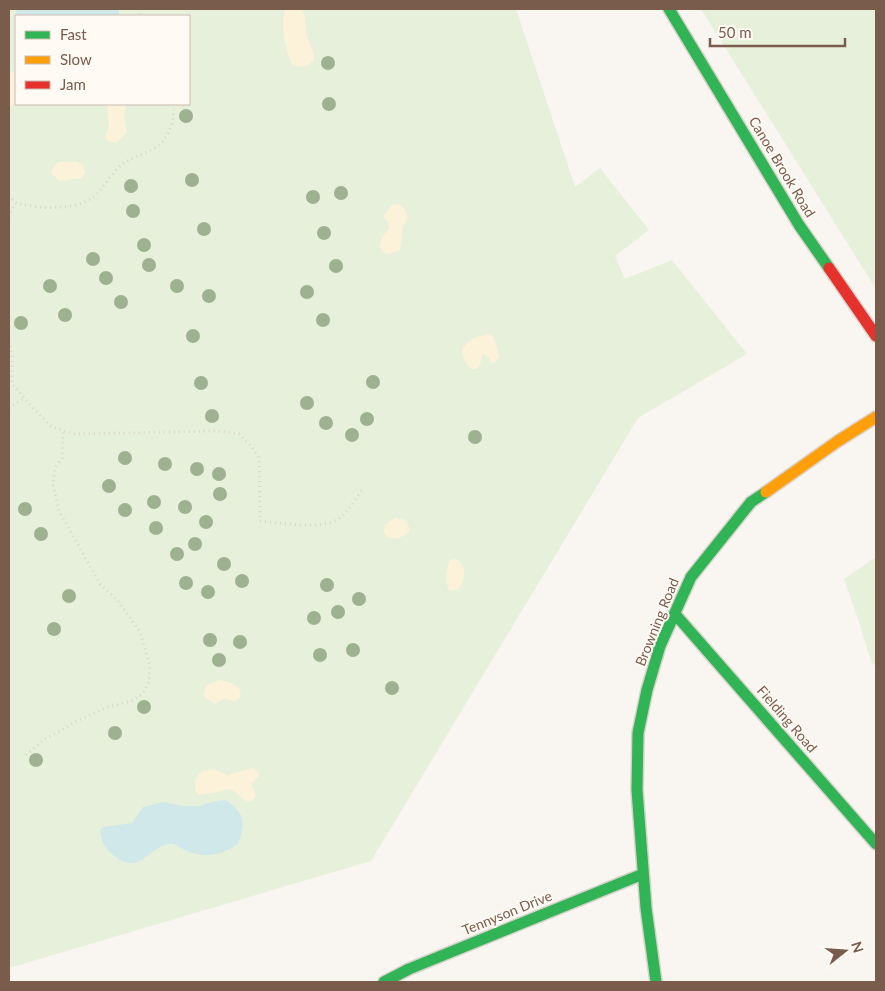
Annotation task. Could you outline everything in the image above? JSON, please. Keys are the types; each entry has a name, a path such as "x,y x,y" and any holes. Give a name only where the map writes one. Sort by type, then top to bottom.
{"street":[{"name":"Canoe Brook Road","path":"669,9 798,225 876,336"},
{"name":"Browning Road","path":"656,982 643,874 637,790 638,733 647,690 660,646 691,577 751,502 838,441 876,417"},
{"name":"Fielding Road","path":"675,614 876,844"},
{"name":"Tennyson Drive","path":"384,982 409,969 643,874"}],"path":[{"path":"9,196 15,202 47,208 74,206 92,198 109,177 124,163 157,147 167,135 173,122 174,105"},
{"path":"9,217 15,202"},
{"path":"9,341 12,354 12,384 52,427 74,434 218,431 239,434 252,447 259,458 260,521 310,525 330,522 341,517 363,488"},
{"path":"9,408 24,398"},
{"path":"26,755 45,739 75,722 105,708 131,701 143,694 149,680 150,666 140,632 118,601 100,584 59,511 53,485 55,468 62,458 63,430"}],"green space":[{"path":"9,9 516,9 575,187 600,168 649,230 615,256 625,279 672,260 747,354 638,418 371,861 9,968"},
{"path":"701,9 876,9 876,289"},
{"path":"876,557 876,667 871,661 844,579"}],"sand":[{"path":"286,9 301,9 304,16 306,32 313,50 314,60 306,66 301,67 292,64 290,59 283,28"},
{"path":"15,70 16,105 9,107 9,73"},
{"path":"107,105 126,105 124,115 127,132 116,143 108,141 105,137 109,126"},
{"path":"76,161 83,165 85,173 82,178 60,181 51,173 58,162"},
{"path":"398,204 404,208 408,218 403,229 400,250 389,254 383,252 380,247 382,236 389,229 389,224 383,216 392,205"},
{"path":"490,334 495,340 499,357 496,362 492,363 487,356 482,354 480,366 472,369 466,362 462,350 469,341 482,335"},
{"path":"395,518 403,519 409,527 409,531 399,538 387,537 384,532 385,525"},
{"path":"455,559 463,566 464,577 460,587 450,591 446,580 447,572 450,560"},
{"path":"220,680 238,687 241,694 235,702 224,698 216,704 205,698 204,693 207,685"},
{"path":"252,768 256,770 259,776 251,784 256,795 253,800 246,800 231,789 199,795 195,791 195,780 202,771 214,769 228,775"}],"water":[{"path":"16,9 119,9 119,15 17,15"},
{"path":"226,800 240,814 243,824 238,844 218,853 211,855 198,854 169,844 161,846 137,862 130,863 122,861 112,854 102,840 100,830 104,827 132,823 143,807 163,802 184,806 200,806"}],"traffic: fast":[{"path":"669,9 799,225 829,268"},
{"path":"656,982 646,908 637,790 638,733 647,690 660,646 691,577 751,502 766,492"},
{"path":"675,614 876,844"},
{"path":"384,982 409,969 643,874"}],"traffic: slow":[{"path":"766,492 838,441 876,417"}],"traffic: jam":[{"path":"829,268 876,336"}]}
